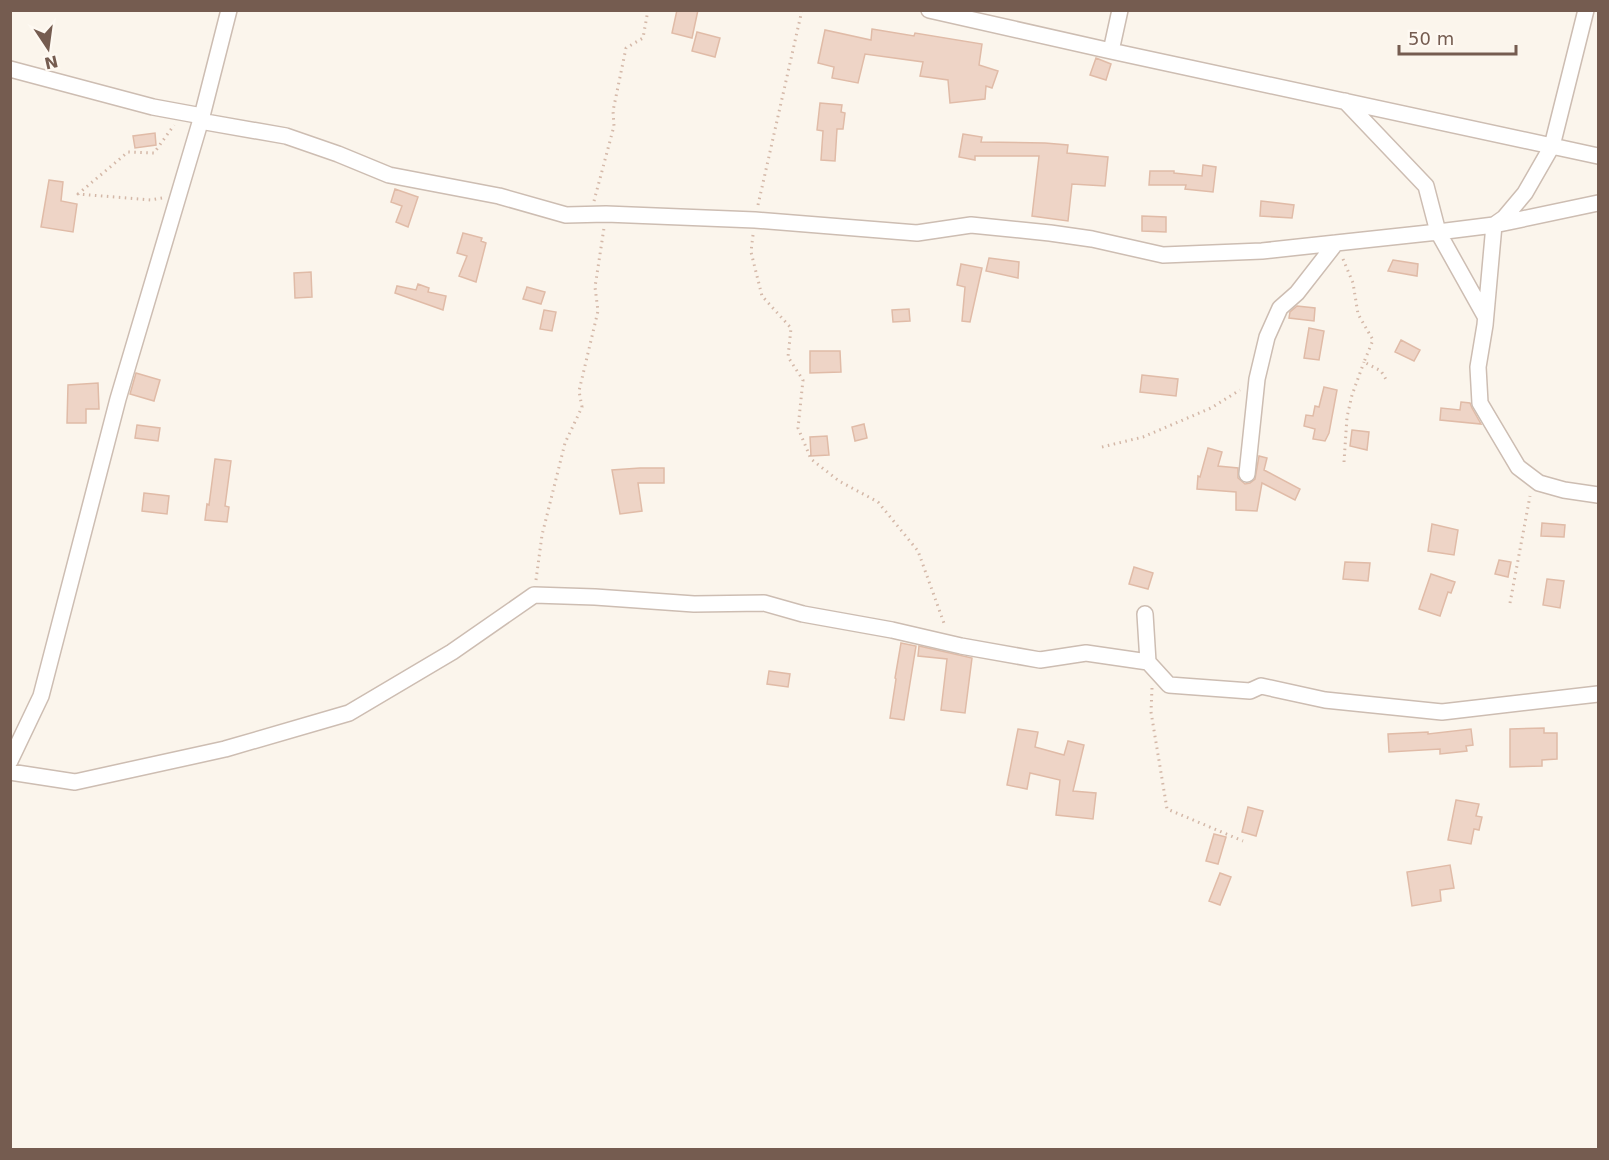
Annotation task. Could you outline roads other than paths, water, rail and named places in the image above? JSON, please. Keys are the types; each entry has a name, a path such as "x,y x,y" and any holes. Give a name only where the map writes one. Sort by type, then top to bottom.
{"street":[{"path":"10,761 41,696 118,399 201,118 229,10"},
{"path":"929,10 1599,156"},
{"path":"1111,51 1120,10"},
{"path":"1586,10 1552,146 1524,193 1504,218 1494,225 1478,367 1480,403 1518,467 1539,483 1564,490 1599,495"},
{"path":"10,69 153,107 286,136 389,175 499,196 566,215 606,214 755,220 917,232 971,225 1092,239 1162,255 1262,251 1438,232 1494,225 1599,203"},
{"path":"1345,102 1426,186 1438,232 1485,316"},
{"path":"1247,474 1257,379 1267,337 1280,308 1297,293 1336,243"},
{"path":"10,772 75,782 225,749 349,713 452,652 534,595 694,604 764,603 803,614 1040,660 1086,653 1151,665"},
{"path":"1144,614 1151,665 1169,685 1250,691 1261,686 1325,700 1442,712 1599,694"}]}
